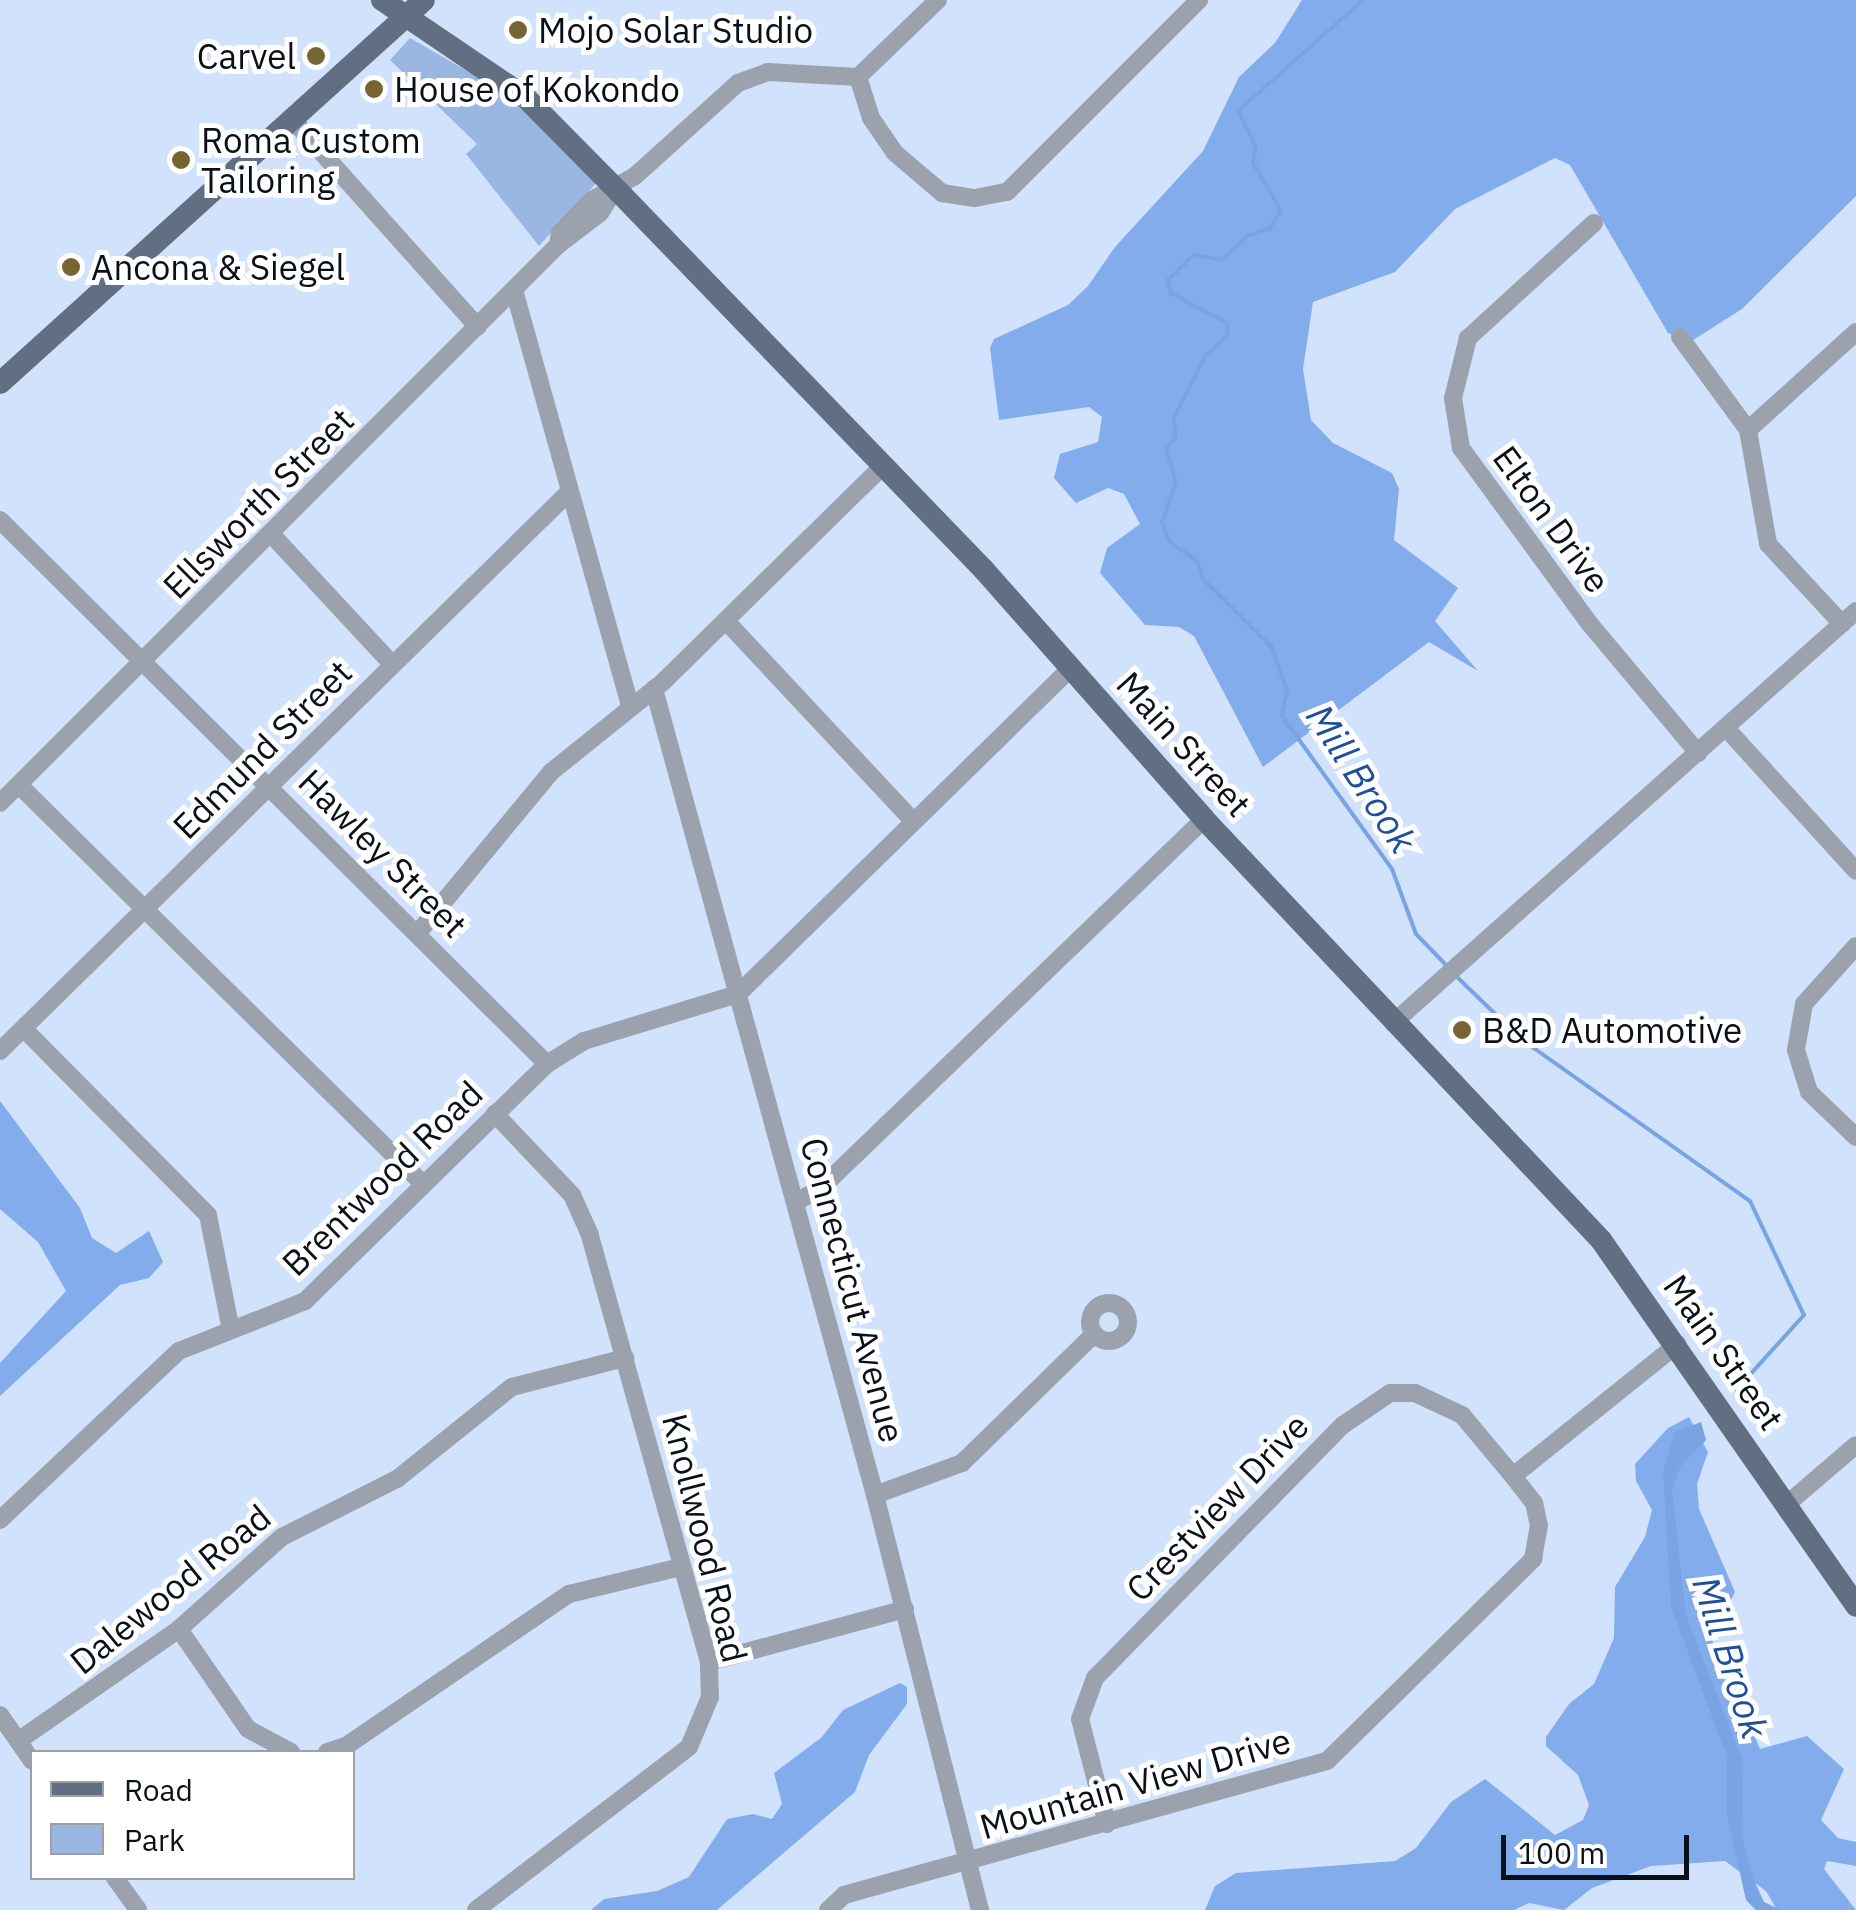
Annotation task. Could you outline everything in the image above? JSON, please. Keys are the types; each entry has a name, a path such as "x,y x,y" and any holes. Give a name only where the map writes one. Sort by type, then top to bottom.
{"main road":[{"name":"Main Street","path":"382,0 415,8 524,96 615,188 1071,668 1393,1023 1602,1240 1678,1344 1856,1606"},
{"path":"0,383 415,8"}],"street":[{"path":"938,0 858,77 887,142 942,194 975,198 1008,192 1199,0"},
{"name":"Ellsworth Street","path":"0,803 273,536 558,246 590,222 615,188 738,83 768,72 858,77"},
{"path":"292,118 478,327"},
{"name":"Elton Drive","path":"1594,222 1468,338 1452,398 1461,448 1588,624 1698,752"},
{"path":"514,290 630,705"},
{"path":"1748,430 1856,332"},
{"path":"1393,1023 1849,618 1768,544 1748,430 1680,337"},
{"path":"416,934 550,772 630,705 654,690 882,468"},
{"name":"Edmund Street","path":"0,1051 26,1030 570,492"},
{"name":"Hawley Street","path":"0,520 547,1064"},
{"path":"273,536 393,665"},
{"path":"726,621 912,820"},
{"path":"738,994 1071,668"},
{"name":"Connecticut Avenue","path":"654,690 875,1495 980,1910"},
{"path":"1726,728 1856,871"},
{"path":"19,784 422,1183"},
{"path":"796,1202 821,1188 1204,819"},
{"path":"1855,1136 1809,1092 1798,1068 1796,1029 1804,1004 1856,946"},
{"name":"Brentwood Road","path":"0,1520 179,1351 305,1301 547,1064 584,1040 738,994"},
{"path":"26,1030 208,1215 231,1330"},
{"name":"Knollwood Road","path":"476,1910 689,1747 710,1697 709,1662 625,1358 572,1195 495,1114"},
{"path":"875,1495 962,1463 1094,1334"},
{"path":"1513,1476 1678,1344"},
{"name":"Dalewood Road","path":"18,1741 179,1629 282,1536 398,1479 512,1387 625,1358"},
{"name":"Crestview Drive","path":"1108,1824 1080,1719 1095,1678 1343,1425 1390,1393 1415,1393 1462,1415 1513,1476"},
{"path":"1786,1505 1856,1445"},
{"name":"Mountain View Drive","path":"828,1910 844,1895 1308,1771 1342,1750 1534,1560 1539,1526 1534,1504 1513,1476"},
{"path":"333,1750 346,1746 569,1594 681,1568"},
{"path":"709,1662 904,1609"},
{"path":"179,1629 248,1729 287,1750"},
{"path":"0,1715 30,1758"},
{"path":"116,1880 138,1910"}],"green space":[{"path":"410,38 514,98 599,180 539,246 466,154 477,144 390,60"}],"shaded area":[{"path":"1302,0 1856,0 1856,196 1742,309 1690,342 1668,333 1570,165 1555,158 1455,209 1395,272 1313,302 1303,369 1311,420 1333,443 1392,473 1399,489 1394,540 1458,588 1435,621 1478,671 1429,642 1263,767 1194,636 1179,627 1145,625 1100,573 1107,548 1140,524 1124,494 1108,488 1076,503 1054,478 1060,454 1098,442 1102,417 1089,407 999,420 990,348 994,339 1068,305 1088,286 1115,247 1203,151 1239,77 1275,43"},
{"path":"0,1101 80,1208 92,1238 116,1253 149,1231 163,1262 149,1278 120,1285 0,1396 0,1363 66,1291 38,1242 0,1209"},
{"path":"1689,1417 1708,1452 1697,1484 1699,1509 1735,1592 1712,1637 1717,1670 1737,1695 1760,1749 1807,1736 1844,1769 1821,1820 1838,1838 1856,1842 1856,1866 1827,1861 1824,1869 1856,1910 1777,1910 1766,1891 1725,1861 1651,1866 1592,1888 1564,1910 1529,1903 1514,1910 1205,1910 1215,1886 1236,1873 1395,1861 1416,1848 1451,1802 1485,1779 1555,1835 1583,1820 1589,1805 1578,1775 1546,1746 1546,1737 1569,1704 1594,1684 1614,1638 1615,1587 1645,1537 1652,1510 1636,1481 1635,1464 1668,1428"},
{"path":"1701,1422 1706,1440 1680,1467 1672,1491 1686,1615 1743,1761 1742,1836 1753,1878 1764,1902 1781,1910 1756,1910 1746,1900 1727,1815 1727,1757 1671,1607 1663,1471 1675,1432"},
{"path":"900,1683 907,1687 907,1704 869,1755 855,1792 717,1910 591,1910 604,1899 657,1891 689,1877 727,1819 753,1814 772,1819 782,1804 774,1773 822,1737 843,1710"}],"waterway":[{"name":"Mill Brook","path":"1363,0 1238,111 1256,147 1253,163 1281,211 1269,229 1249,235 1222,260 1194,255 1167,281 1171,293 1227,323 1228,335 1205,356 1174,417 1175,438 1166,448 1176,482 1162,523 1170,542 1197,561 1203,579 1271,646 1287,690 1282,716 1392,869 1416,934 1449,968"},
{"name":"Mill Brook","path":"1455,975 1521,1039 1750,1201 1804,1315 1736,1390"}],"place":[{"name":"Mojo Solar Studio","path":"518,30"},
{"name":"Carvel","path":"316,56"},
{"name":"House of Kokondo","path":"374,89"},
{"name":"Roma Custom Tailoring","path":"181,160"},
{"name":"Ancona & Siegel","path":"71,267"},
{"name":"B&D Automotive","path":"1462,1030"}]}
